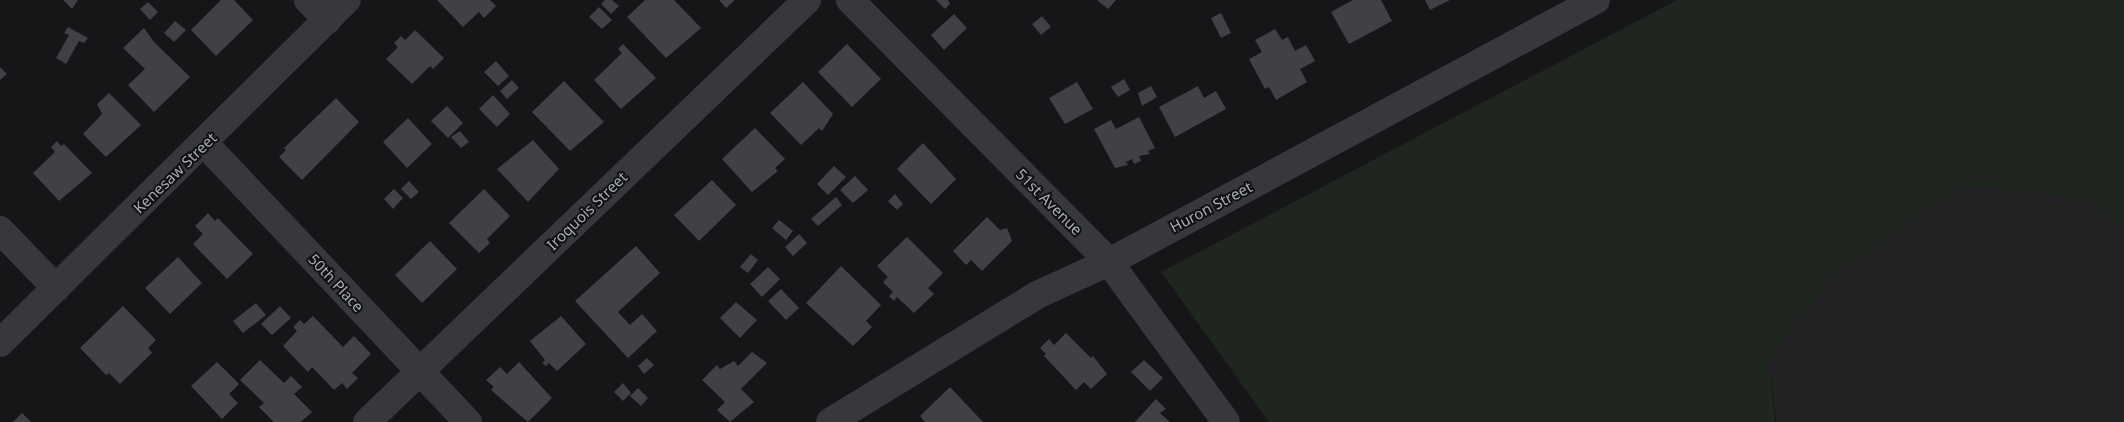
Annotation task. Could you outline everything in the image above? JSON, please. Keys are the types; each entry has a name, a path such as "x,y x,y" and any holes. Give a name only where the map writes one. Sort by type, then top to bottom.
{"street":[{"path":"308,0 327,20"},
{"name":"Kenesaw Street","path":"0,343 205,144 347,0"},
{"name":"Iroquois Street","path":"367,422 807,0"},
{"name":"51st Avenue","path":"850,0 1109,262 1226,422"},
{"name":"Huron Street","path":"830,422 1037,295 1109,262 1596,0"},
{"name":"50th Place","path":"205,144 468,422"},
{"path":"0,230 56,288"}],"shaded area":[{"path":"1677,0 2124,0 2124,228 2085,199 1962,186 1829,279 1770,363 1775,422 1269,422 1161,272"},
{"path":"1962,185 2085,199 2124,228 2124,422 1776,422 1770,363 1829,279"}],"building":[{"path":"63,0 78,0 72,9"},
{"path":"221,0 234,0 253,20 216,56 191,30"},
{"path":"437,0 490,0 496,6 484,18 479,12 463,27"},
{"path":"605,0 612,0 619,6 611,14 601,4"},
{"path":"645,0 674,0 701,28 666,58 627,17"},
{"path":"719,0 735,0 726,8"},
{"path":"936,0 948,0 950,4 945,9"},
{"path":"1097,0 1116,0 1108,9"},
{"path":"1353,0 1381,0 1392,21 1349,44 1331,12"},
{"path":"1425,0 1450,0 1430,10"},
{"path":"148,2 158,12 150,20 140,9"},
{"path":"599,7 612,20 602,29 589,17"},
{"path":"1221,13 1231,33 1221,38 1211,18"},
{"path":"954,14 967,28 944,50 931,35"},
{"path":"1042,16 1051,27 1041,35 1032,24"},
{"path":"175,21 186,30 174,42 164,33"},
{"path":"68,27 88,38 84,43 79,41 66,64 56,58 69,35 64,33"},
{"path":"144,28 154,42 190,77 154,112 128,85 145,69 123,48"},
{"path":"1275,29 1282,40 1288,37 1295,51 1306,45 1315,61 1300,69 1307,82 1276,100 1269,87 1265,89 1249,59 1262,52 1255,40"},
{"path":"415,30 444,58 433,69 430,66 412,84 386,59 398,47 394,43 401,36 405,40"},
{"path":"623,44 656,78 621,109 594,80 622,53 618,49"},
{"path":"847,44 881,79 852,107 818,72"},
{"path":"496,61 509,76 498,86 484,72"},
{"path":"0,67 7,74 0,80"},
{"path":"1124,79 1130,90 1118,97 1111,87"},
{"path":"512,80 519,88 507,99 500,91"},
{"path":"564,81 604,122 570,151 532,112"},
{"path":"803,82 833,114 822,131 819,128 801,145 770,113"},
{"path":"1077,82 1093,109 1065,124 1049,98"},
{"path":"1151,86 1157,97 1142,106 1138,93"},
{"path":"1198,86 1204,98 1216,91 1226,109 1175,137 1159,107"},
{"path":"109,93 141,125 106,157 83,134 102,114 97,104"},
{"path":"493,95 510,114 497,127 479,109"},
{"path":"336,98 359,122 302,180 279,157 286,150 284,148"},
{"path":"447,106 463,123 448,138 431,121"},
{"path":"1139,117 1155,148 1148,151 1150,154 1139,156 1141,161 1134,164 1132,159 1126,162 1128,165 1115,168 1094,129 1111,120 1116,129"},
{"path":"408,118 432,144 407,168 383,142"},
{"path":"755,128 785,159 775,168 778,171 752,192 722,159"},
{"path":"460,131 469,142 461,148 451,137"},
{"path":"533,140 559,169 528,202 497,169"},
{"path":"57,141 61,146 64,144 92,173 59,201 33,173 55,152 51,147"},
{"path":"923,143 956,179 931,204 897,169"},
{"path":"834,166 846,177 828,195 817,184"},
{"path":"855,176 868,190 853,203 840,190"},
{"path":"712,180 736,205 699,241 674,215"},
{"path":"409,181 419,192 411,199 401,189"},
{"path":"394,189 403,198 393,209 384,199"},
{"path":"484,189 510,216 487,239 490,243 479,253 449,223"},
{"path":"895,194 903,204 897,210 888,201"},
{"path":"836,197 842,205 818,226 811,219"},
{"path":"208,213 215,221 218,218 253,254 227,279 193,244 203,234 195,226"},
{"path":"987,217 1000,230 1007,228 1012,241 982,271 971,260 966,265 953,251"},
{"path":"779,220 793,231 786,240 772,228"},
{"path":"799,234 807,243 793,256 785,247"},
{"path":"907,237 943,273 928,288 934,294 914,313 897,297 894,301 889,296 893,292 883,282 888,277 877,266"},
{"path":"430,241 457,269 422,303 395,275"},
{"path":"636,246 660,273 618,312 630,325 642,314 657,331 628,358 575,301"},
{"path":"751,254 758,260 748,273 740,267"},
{"path":"178,257 202,283 170,314 145,288"},
{"path":"841,266 881,305 866,321 872,327 853,346 806,303"},
{"path":"768,267 780,279 762,297 750,284"},
{"path":"781,289 799,308 786,320 768,301"},
{"path":"736,302 757,320 740,338 720,318"},
{"path":"256,303 266,315 243,333 233,321"},
{"path":"123,306 156,340 148,348 152,353 120,384 109,373 106,375 80,348"},
{"path":"280,306 291,318 272,335 261,324"},
{"path":"313,316 343,347 354,336 371,354 352,373 358,378 347,389 342,383 334,390 312,367 308,372 283,346 297,331 293,327 300,320 304,324"},
{"path":"561,316 586,344 557,371 549,363 546,366 542,363 545,360 530,341"},
{"path":"1066,333 1091,358 1093,356 1107,374 1091,389 1084,382 1076,390 1044,356 1046,354 1040,348 1049,339 1054,345"},
{"path":"752,352 767,363 741,389 754,402 730,422 717,410 725,402 702,380 717,365 720,369 734,361 738,366"},
{"path":"647,358 654,365 644,374 638,366"},
{"path":"260,360 284,383 291,376 302,387 294,394 312,412 301,422 274,422 259,407 264,403 240,380"},
{"path":"1144,360 1163,378 1150,391 1131,372"},
{"path":"217,362 239,384 229,394 238,403 222,419 191,386"},
{"path":"519,362 552,398 528,422 491,390 494,387 486,380 500,367 507,374"},
{"path":"623,383 631,393 623,401 614,392"},
{"path":"950,387 983,422 925,422 920,416"},
{"path":"638,388 648,398 641,406 630,396"},
{"path":"1156,399 1166,409 1160,413 1170,422 1135,422"},
{"path":"22,413 31,422 13,422"}]}
